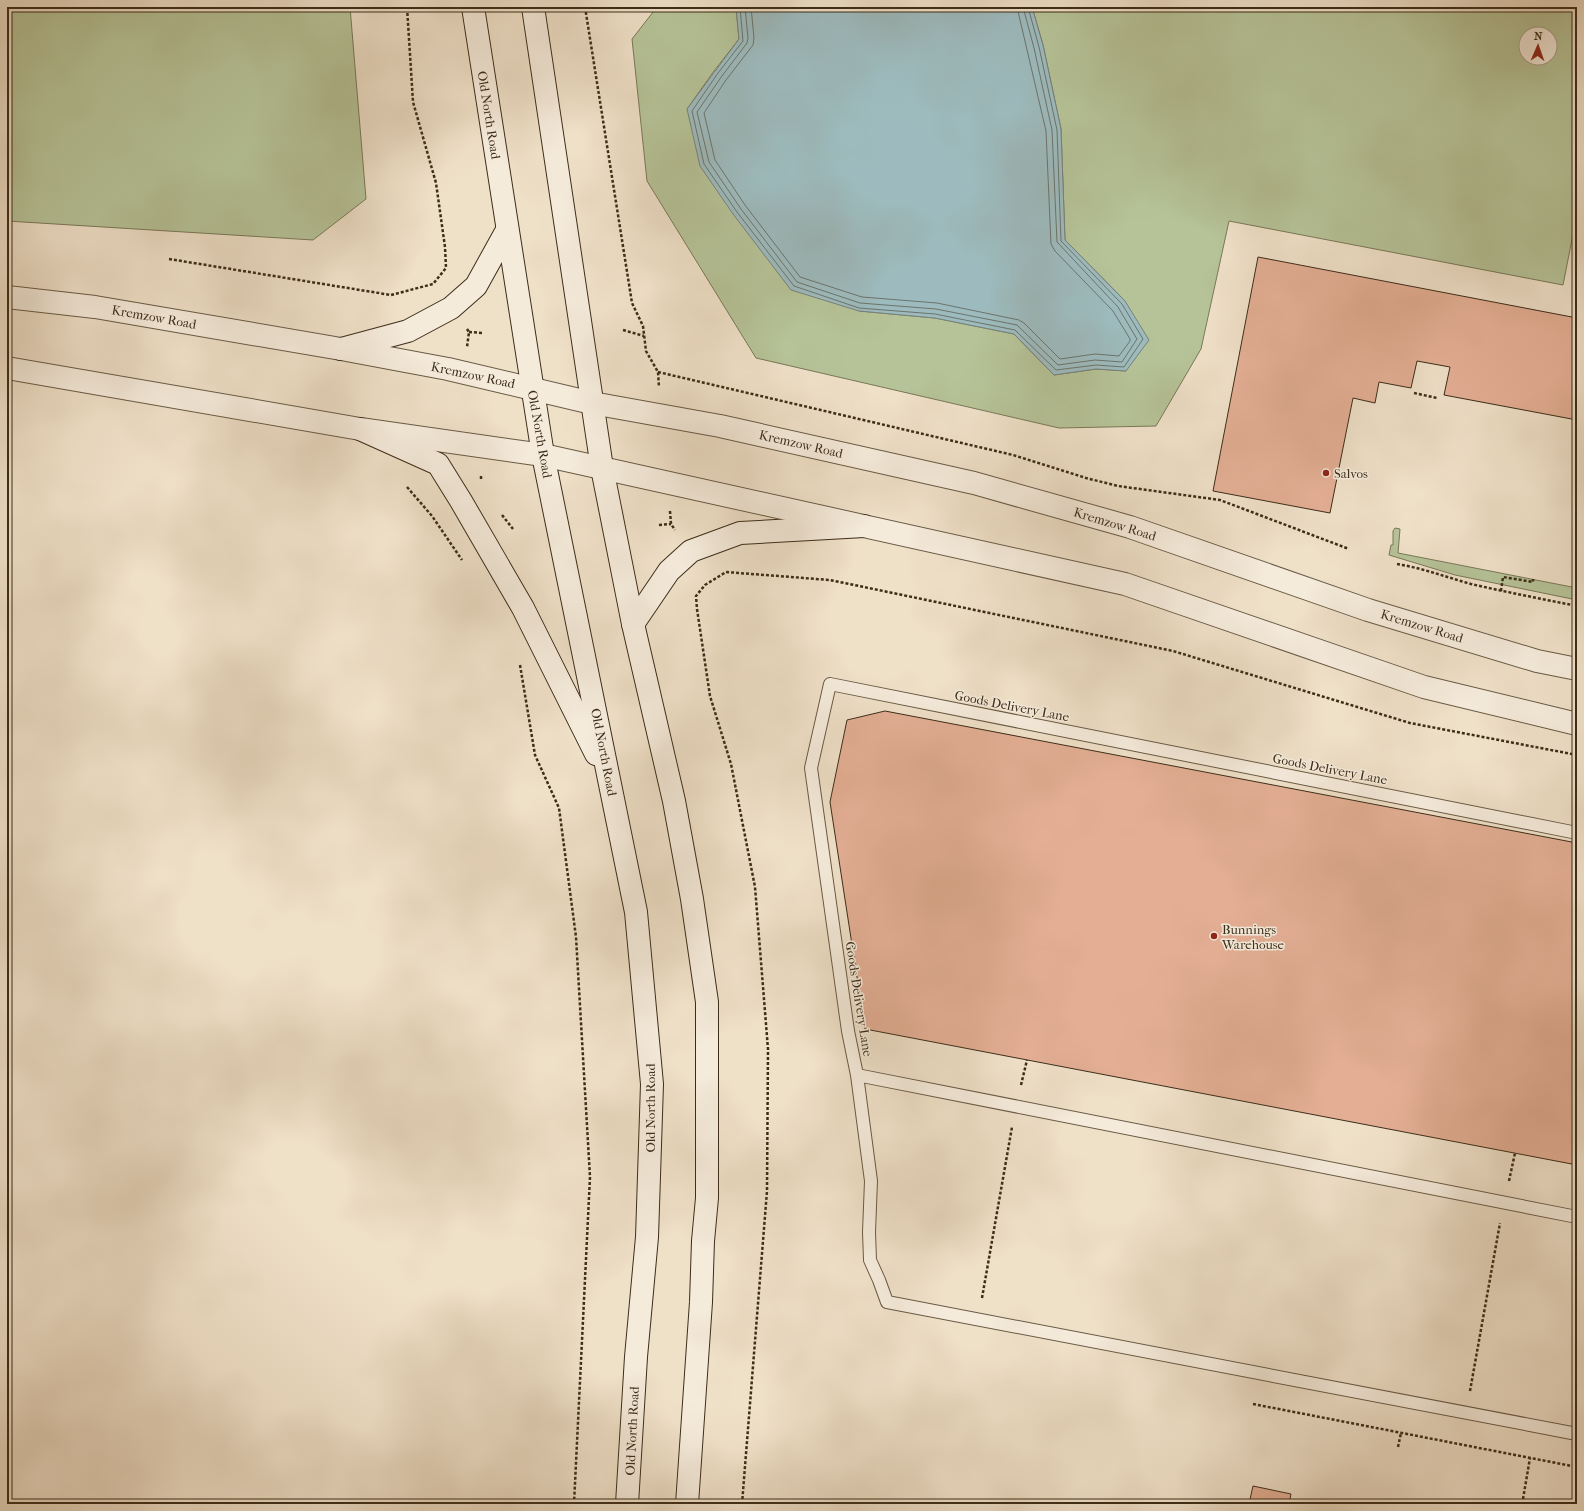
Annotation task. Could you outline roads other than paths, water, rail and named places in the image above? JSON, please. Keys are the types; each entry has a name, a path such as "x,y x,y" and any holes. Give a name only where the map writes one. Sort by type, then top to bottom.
{"main road":[{"name":"Old North Road","path":"473,7 543,455 636,912 652,1084 647,1237 636,1357 627,1504"},
{"path":"533,7 560,196 602,468 633,624 675,809 692,899 707,1002 707,1198 687,1504"},
{"path":"341,349 408,331 451,308 476,286 507,230"},
{"name":"Kremzow Road","path":"7,297 95,307 448,369 592,403 720,426 974,483 1130,527 1375,612 1537,661 1577,669"},
{"path":"7,368 360,429 543,455 1125,584 1424,687 1577,724"},
{"path":"360,429 438,464 523,608 609,780"},
{"path":"633,624 669,571 691,551 740,533 864,526"}],"lane":[{"name":"Goods Delivery Lane","path":"857,1075 848,1031 811,768 830,684 1577,833"},
{"path":"1577,1217 857,1075 871,1181 869,1232 870,1260 887,1302 1577,1434"}],"water":[{"path":"736,7 1032,7 1043,45 1061,129 1065,240 1125,301 1149,340 1126,371 1096,369 1054,375 1014,334 935,318 859,311 791,290 733,214 700,166 687,109 739,39"}],"place":[{"name":"Salvos","path":"1326,473"},
{"name":"Bunnings Warehouse","path":"1214,936"}]}
